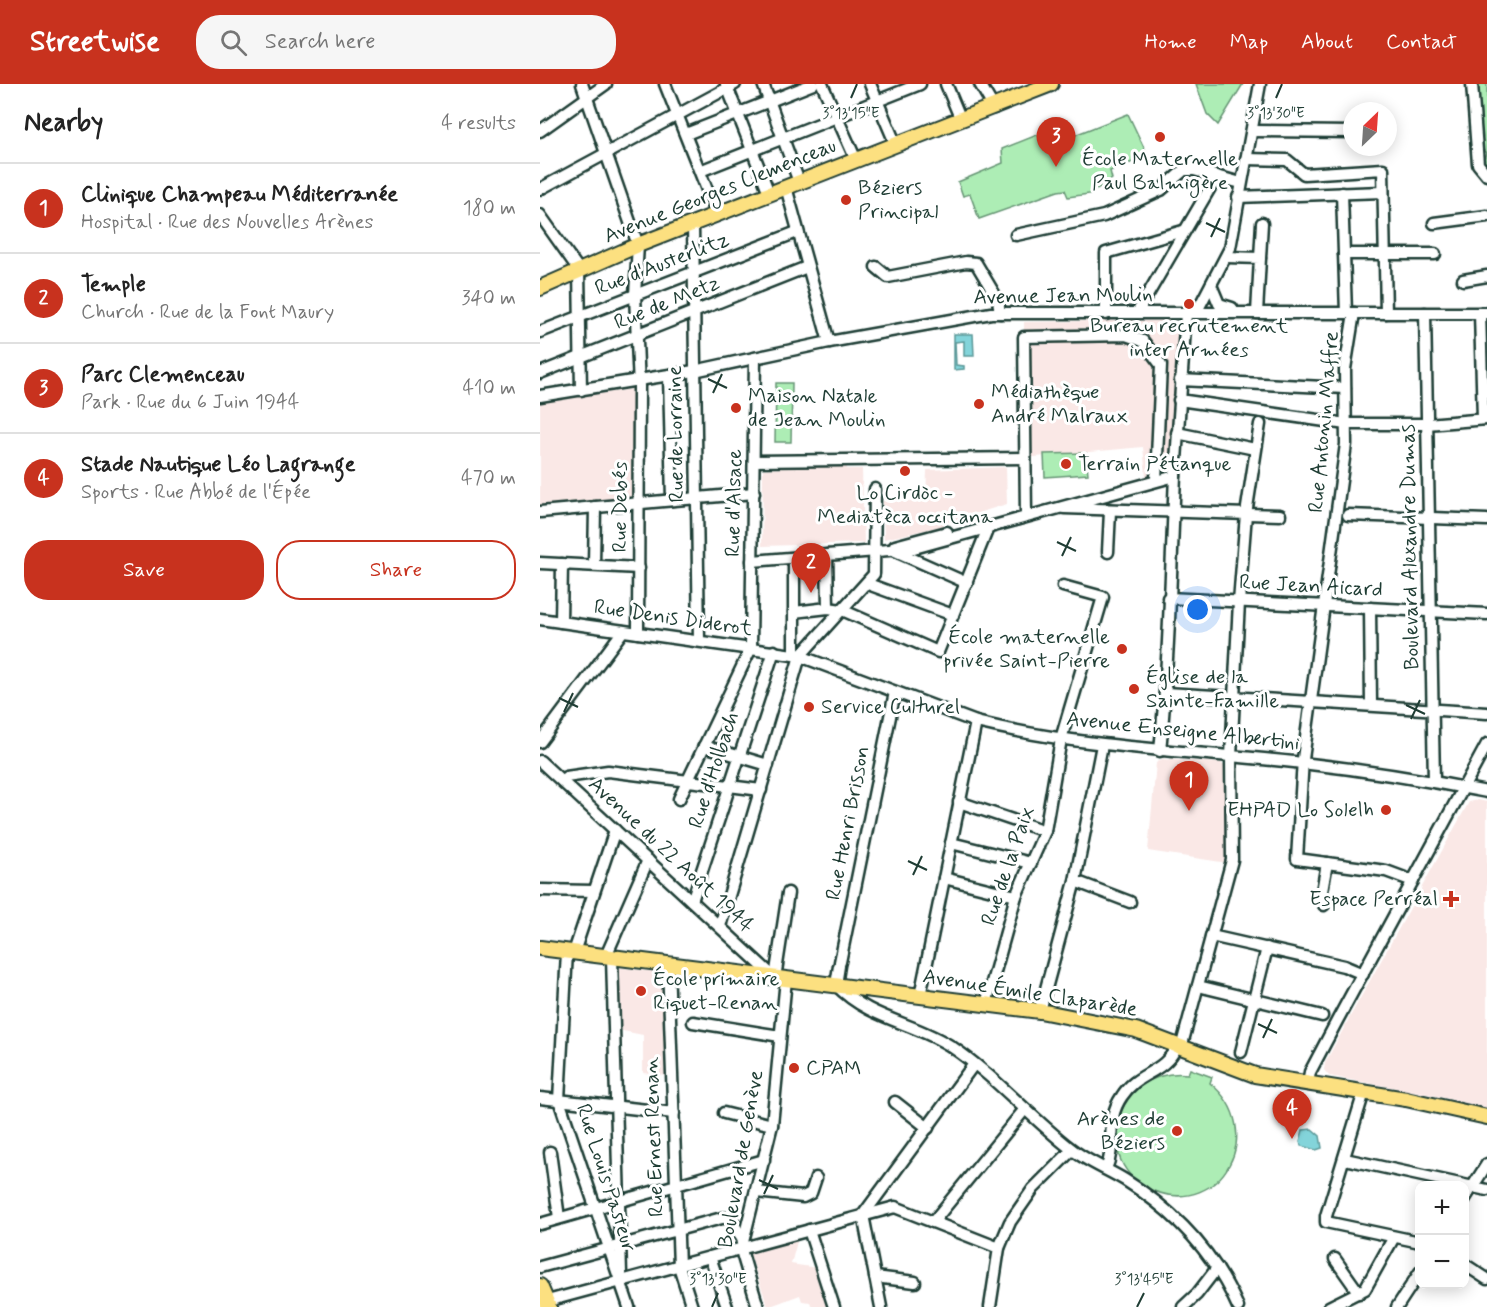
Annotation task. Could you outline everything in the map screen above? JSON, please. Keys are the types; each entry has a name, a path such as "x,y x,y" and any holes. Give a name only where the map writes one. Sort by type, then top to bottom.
{"main road":[{"name":"Avenue Georges Clemenceau","path":"540,288 638,245 1051,84"},
{"name":"Avenue Émile Claparède","path":"540,948 1040,1011 1122,1026 1255,1075 1364,1092 1487,1117"},
{"path":"540,1286 545,1304"}],"street":[{"path":"582,84 638,245"},
{"path":"540,131 606,84"},
{"path":"665,84 717,215"},
{"path":"763,84 781,139 792,184 798,232 829,342"},
{"path":"686,134 813,84"},
{"path":"822,84 856,160"},
{"path":"870,84 896,145"},
{"path":"700,171 920,84"},
{"path":"946,84 961,120"},
{"path":"980,84 994,108"},
{"path":"1160,751 1170,643 1168,598 1184,330 1191,313 1227,257 1234,230 1238,197 1260,84"},
{"path":"1472,84 1479,165 1487,175"},
{"path":"540,189 730,85 737,114 770,194"},
{"path":"1252,131 1343,132"},
{"path":"1246,159 1287,160 1304,174 1383,169 1386,313"},
{"path":"1016,236 1104,216 1161,190 1184,170 1194,170 1241,183"},
{"path":"1137,313 1217,176"},
{"path":"1238,197 1383,192"},
{"name":"Rue Antonin Maffre","path":"1327,863 1297,859 1303,763 1346,424 1345,388 1350,313 1344,254 1342,193"},
{"path":"540,215 579,270 581,390"},
{"path":"1434,223 1487,216"},
{"path":"1211,285 1215,300 1224,308 1257,313 1262,223"},
{"name":"Rue de Lorraine","path":"693,225 692,314 698,498 699,641"},
{"path":"1106,314 1106,253 1183,231"},
{"name":"Rue d'Austerlitz","path":"540,332 798,232"},
{"name":"Rue Debés","path":"638,245 635,295 639,381 638,633"},
{"path":"1344,254 1435,254"},
{"path":"1227,257 1260,258"},
{"path":"876,267 888,277 966,262 976,263 998,300 1000,313"},
{"name":"Rue de Metz","path":"540,373 807,267"},
{"path":"1463,280 1487,276"},
{"name":"Avenue Jean Moulin","path":"540,396 669,376 829,342 1000,313 1484,313"},
{"path":"1166,313 1184,330"},
{"name":"Boulevard Alexandre Dumas","path":"1425,313 1434,781"},
{"path":"1179,400 1346,424 1427,424 1485,419 1484,313"},
{"path":"1026,515 1024,337 1126,335 1133,336 1148,346 1161,365 1156,480"},
{"name":"Rue d'Alsace","path":"751,648 755,358"},
{"path":"669,376 672,500"},
{"path":"1180,380 1345,388"},
{"path":"1106,1169 1111,1155 1109,1134 1114,1109 1130,1086 1166,1064 1179,1047 1232,860 1231,756 1239,602 1246,513 1260,424"},
{"path":"1177,433 1255,449"},
{"path":"754,461 1024,458"},
{"path":"889,549 909,549 1055,507 1175,476"},
{"path":"797,656 868,584 874,574 875,489"},
{"path":"540,512 754,493"},
{"path":"594,565 595,507"},
{"path":"1055,507 1110,511 1280,515"},
{"path":"1108,552 1110,511"},
{"path":"752,561 875,552 1015,514 1026,515"},
{"path":"1348,515 1487,520"},
{"path":"794,612 828,608 842,610 938,652 988,528"},
{"path":"889,549 966,583"},
{"path":"827,555 828,608"},
{"path":"720,926 761,790 797,656 794,559"},
{"path":"540,563 639,568"},
{"path":"561,622 562,564"},
{"path":"868,584 953,615"},
{"name":"Rue de la Paix","path":"986,1004 1016,896 1045,831 1061,739 1103,597 1063,585"},
{"name":"Rue Jean Aicard","path":"1168,598 1487,614"},
{"path":"1370,608 1371,705"},
{"name":"Rue Denis Diderot","path":"540,619 797,656"},
{"path":"540,742 623,631"},
{"path":"679,799 751,648"},
{"name":"Rue d'Holbach","path":"692,900 737,756 774,651"},
{"name":"Avenue Enseigne Albertini","path":"797,656 976,722 1061,739 1160,751 1303,763 1434,781 1487,792"},
{"name":"Rue Henri Brisson","path":"836,986 894,692"},
{"path":"1166,693 1487,713"},
{"path":"920,996 976,722"},
{"path":"1308,1083 1310,1072 1487,744"},
{"path":"1040,1011 1075,881 1102,745"},
{"path":"704,746 768,765"},
{"name":"Avenue du 22 Août 1944","path":"540,761 780,978"},
{"path":"562,781 566,777 608,771 761,790"},
{"path":"959,802 1045,831"},
{"name":"Rue Louis Pasteur","path":"615,830 571,952 559,1100 628,1307"},
{"path":"951,843 1031,863"},
{"path":"621,1283 609,957 648,860"},
{"path":"1324,906 1322,897 1327,863 1386,871 1413,881"},
{"path":"944,878 1016,896"},
{"path":"1075,881 1131,902"},
{"path":"540,890 594,891"},
{"name":"Boulevard de Genève","path":"758,1307 742,1245 772,1125 780,1036 780,978 788,893"},
{"path":"1211,936 1348,967 1363,974"},
{"path":"1241,1052 1267,948"},
{"name":"Rue Ernest Renan","path":"668,964 679,1266 692,1307"},
{"path":"836,986 848,998 875,1014 950,1046 974,1064 1072,1150 1141,1190 1180,1221 1203,1246 1224,1276 1238,1307"},
{"path":"1198,986 1322,1016"},
{"path":"693,1022 780,1036"},
{"path":"881,1307 863,1215 974,1064"},
{"path":"1364,1092 1326,1222 1415,1241"},
{"path":"540,1098 674,1113"},
{"path":"895,1102 928,1128"},
{"path":"933,1222 1025,1109"},
{"path":"724,1113 772,1125"},
{"path":"990,1307 999,1248 1010,1222 1033,1189 1072,1150"},
{"path":"550,1152 559,1218"},
{"path":"1345,1159 1487,1190"},
{"path":"540,1224 764,1160"},
{"path":"1469,1193 1487,1164"},
{"path":"756,1192 803,1197 811,1193 816,1179"},
{"path":"545,1304 710,1257 742,1245 895,1208 999,1248"},
{"path":"540,1267 727,1218 743,1220 750,1217"},
{"path":"727,1218 742,1245"},
{"path":"809,1230 834,1307"},
{"path":"1329,1307 1365,1289 1394,1237"},
{"path":"710,1257 727,1307"},
{"path":"1335,1259 1359,1293"},
{"path":"1469,1267 1487,1279"},
{"path":"1183,1307 1197,1294 1217,1268"},
{"path":"875,1277 915,1282"},
{"path":"1397,1307 1415,1278"}],"shaded area":[{"path":"1169,320 1178,328 1172,472 1146,477 1143,447 1024,458 1024,322"},
{"path":"633,389 635,391 634,495 632,498 540,507 540,402"},
{"path":"846,465 847,469 862,469 864,543 762,546 763,469"},
{"path":"1006,467 1007,504 965,517 965,520 944,522 944,526 884,539 883,501 926,501 927,470"},
{"path":"1162,759 1221,763 1225,767 1228,863 1148,851 1156,763"},
{"name":"Espace Perréal","path":"1478,800 1487,802 1487,1108 1423,1093 1329,1076 1324,1070 1325,1063 1469,802"},
{"name":"École primaire Riquet-Renan","path":"617,967 665,973 668,1076 643,1073 643,1035 618,1030"},
{"path":"798,1238 791,1264 817,1268 829,1307 812,1307 810,1302 802,1301 800,1295 768,1307 749,1251"}],"green space":[{"path":"1196,84 1243,84 1218,125 1207,114"},
{"path":"1476,84 1487,84 1487,169 1482,164 1486,153 1480,147"},
{"path":"1128,114 1148,156 1110,171 1112,179 1089,194 1068,197 1065,190 1058,191 979,219 970,194 963,196 958,182 1003,163 1002,149 1057,127 1062,140"},
{"path":"776,383 792,383 791,442 775,442"},
{"name":"Terrain Pétanque","path":"1086,453 1088,474 1045,477 1044,454"},
{"name":"Arènes de Béziers","path":"1190,1069 1212,1077 1210,1083 1227,1102 1236,1124 1236,1145 1229,1165 1217,1181 1199,1192 1178,1196 1154,1191 1133,1178 1121,1160 1116,1140 1118,1119 1127,1100 1142,1085 1163,1076 1188,1074"}],"water":[{"path":"954,334 973,334 974,356 964,356 964,341 955,342 956,365 964,366 964,369 954,370"},
{"path":"1312,1129 1320,1136 1322,1148 1316,1150 1301,1146 1303,1130"}],"place":[{"name":"École Maternelle Paul Balmigère","path":"1160,137"},
{"name":"Parc Clemenceau","path":"1056,167"},
{"name":"Béziers Principal","path":"846,200"},
{"name":"Bureau recrutement inter Armées","path":"1189,304"},
{"name":"Médiathèque André Malraux","path":"979,404"},
{"name":"Maison Natale de Jean Moulin","path":"736,408"},
{"name":"Terrain Pétanque","path":"1066,464"},
{"name":"Lo Cirdòc - Mediatèca occitana","path":"905,471"},
{"name":"Temple","path":"811,593"},
{"name":"École maternelle privée Saint-Pierre","path":"1122,649"},
{"name":"Église de la Sainte-Famille","path":"1134,689"},
{"name":"Service Culturel","path":"809,707"},
{"name":"EHPAD Lo Solelh","path":"1386,810"},
{"name":"Clinique Champeau Méditerranée","path":"1189,811"},
{"name":"Espace Perréal","path":"1451,899"},
{"name":"École primaire Riquet-Renan","path":"641,991"},
{"name":"CPAM","path":"794,1068"},
{"name":"Arènes de Béziers","path":"1177,1131"},
{"name":"Stade Nautique Léo Lagrange","path":"1292,1139"}]}
